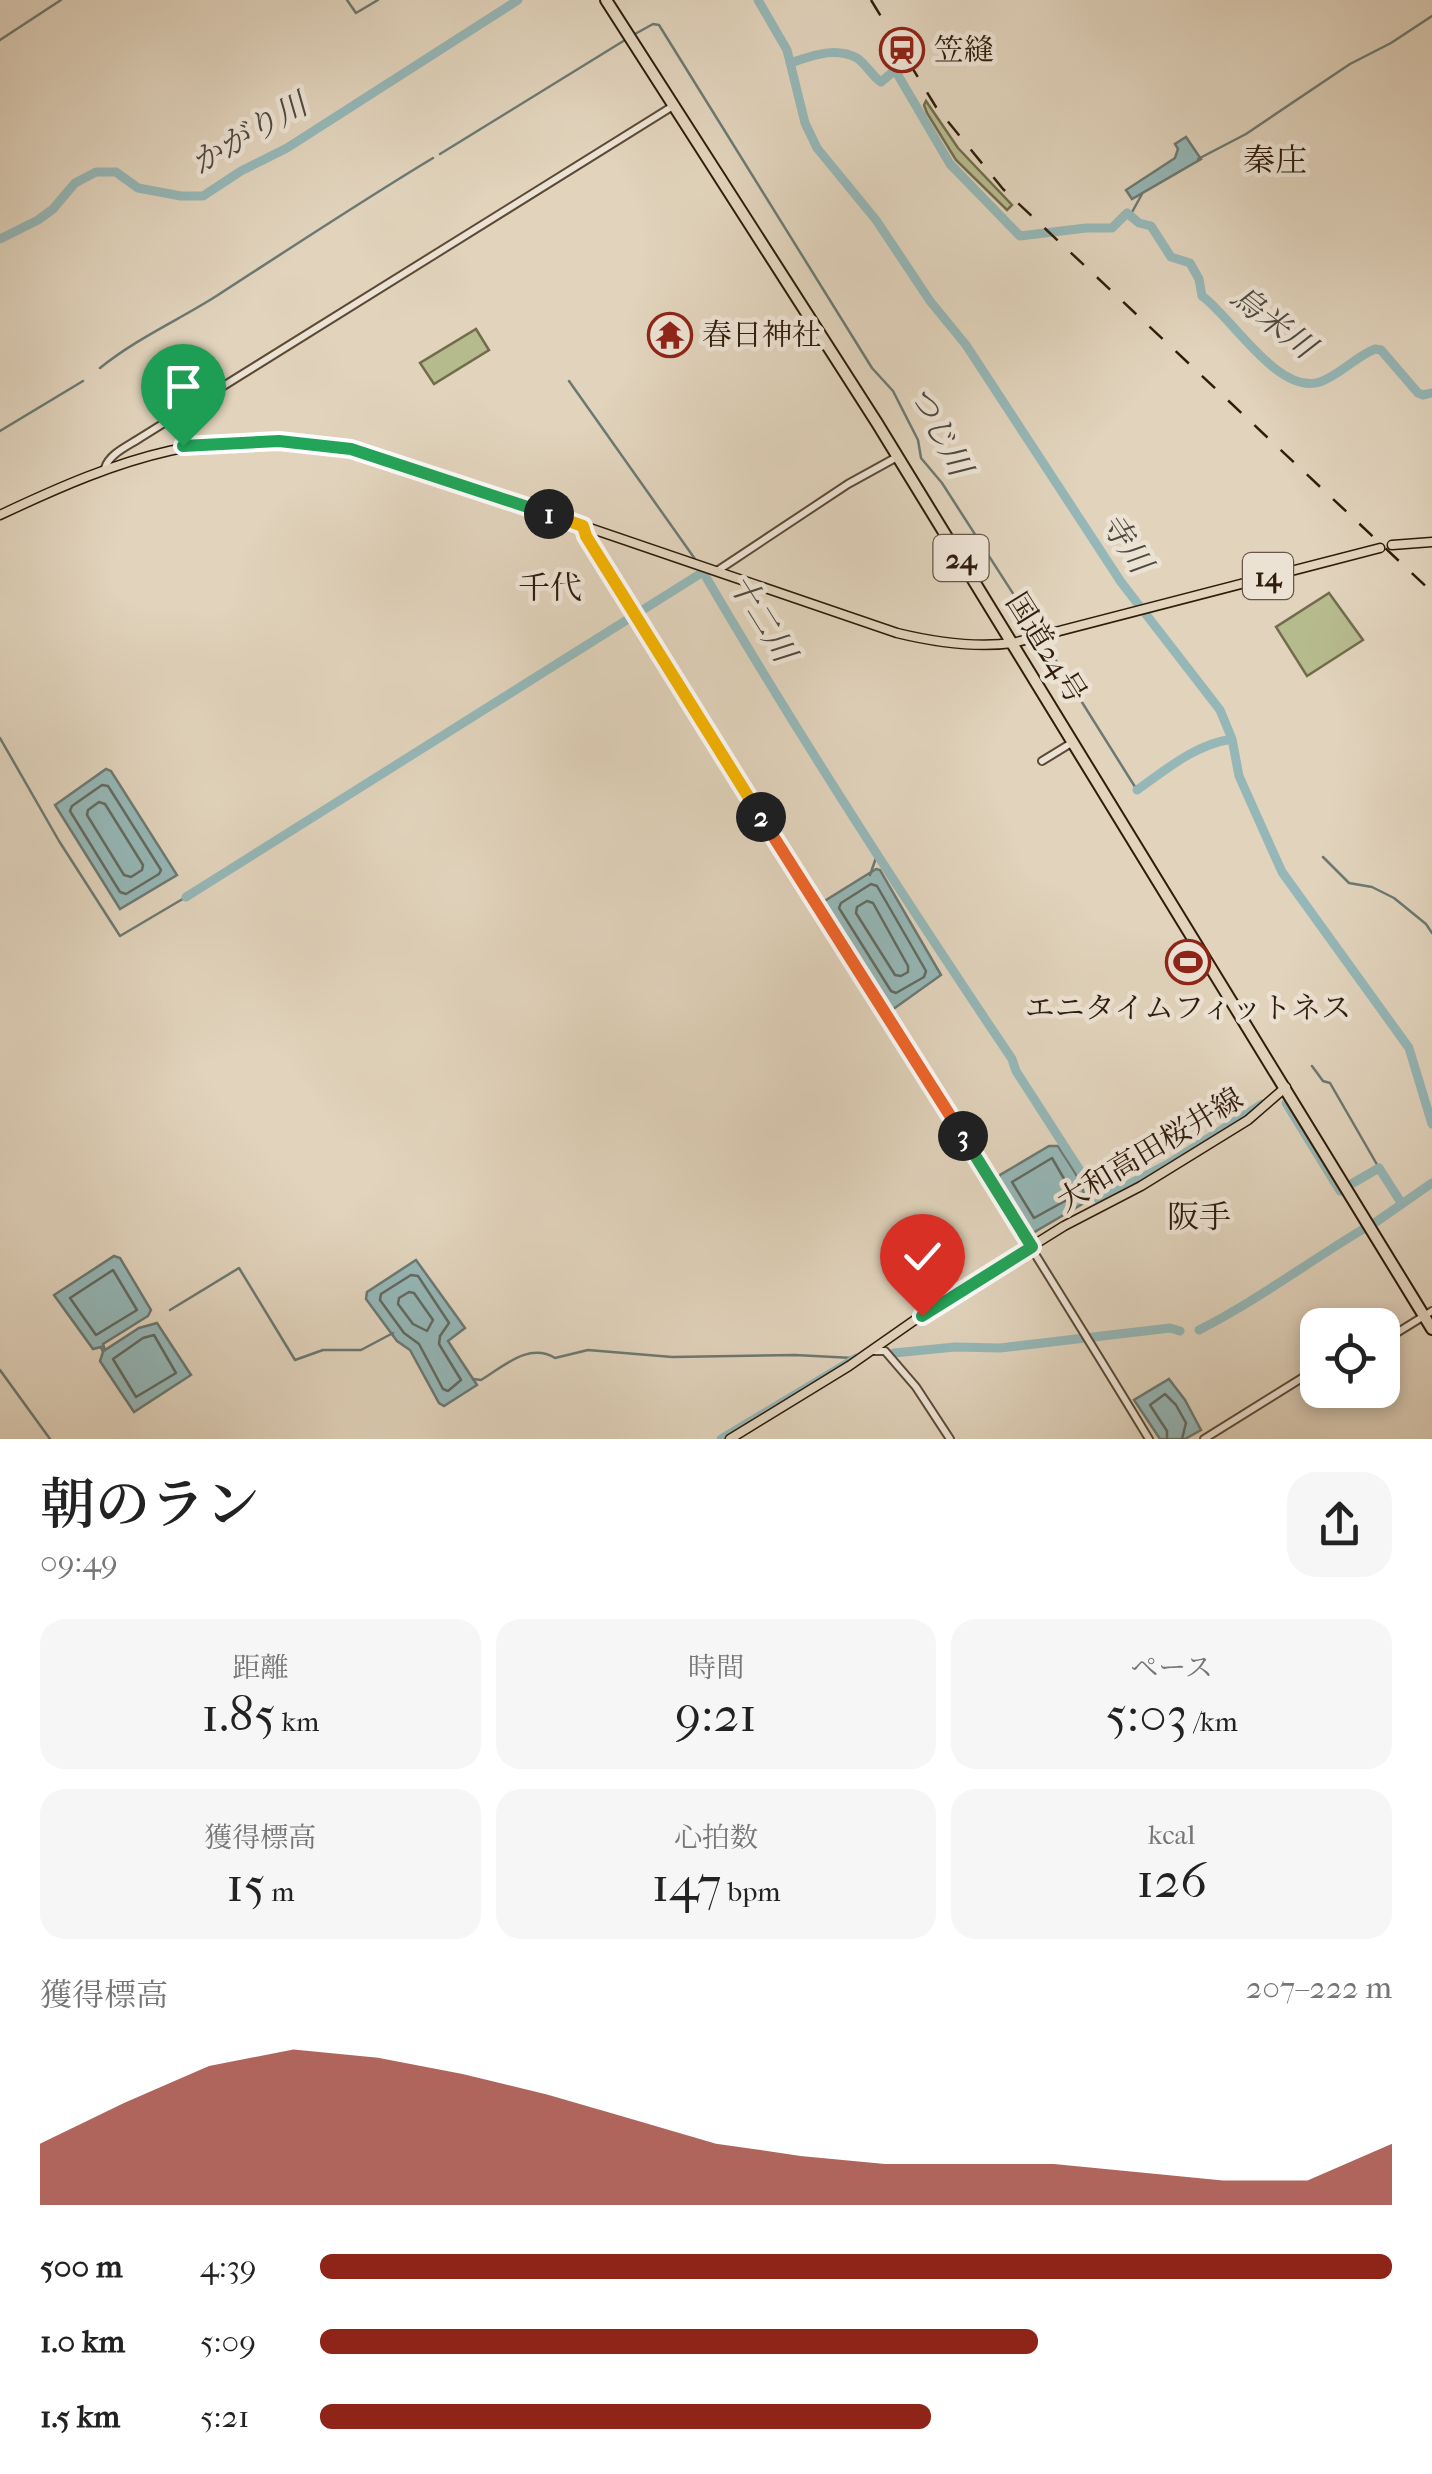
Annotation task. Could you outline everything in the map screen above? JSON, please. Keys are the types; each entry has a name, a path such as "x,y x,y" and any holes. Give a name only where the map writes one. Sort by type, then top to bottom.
{"highway":[{"name":"国道24号","path":"606,0 898,456 1428,1313 1432,1329"}],"main road":[{"name":"14","path":"0,515 105,468 160,452 201,444 259,441 328,445 380,457 920,638 952,644 1013,643 1380,548"},
{"path":"1392,545 1432,542"},
{"name":"大和高田桜井線","path":"730,1439 1082,1214 1141,1186 1234,1128 1267,1106 1286,1087"}],"street":[{"path":"105,468 106,462 136,440 674,105"},
{"path":"717,571 848,484 898,456"},
{"path":"583,526 635,616 1149,1439"},
{"path":"1042,761 1074,742"},
{"path":"1400,1331 1428,1313"},
{"path":"870,1352 884,1352 898,1364 950,1439"},
{"path":"1204,1439 1300,1379"}],"green space":[{"path":"926,101 958,148 1012,205 1007,210 956,160 927,113"},
{"path":"476,329 489,350 434,384 420,363"},
{"path":"1329,593 1363,640 1307,676 1276,627"}],"water":[{"path":"1186,137 1201,159 1132,199 1126,190 1175,158 1175,144"},
{"path":"106,769 111,771 177,875 120,909 55,805"},
{"path":"876,869 941,975 892,1010 823,902"},
{"path":"1049,1146 1058,1146 1076,1173 1084,1203 1031,1234 997,1180"},
{"path":"114,1256 120,1258 151,1310 148,1316 103,1344 105,1350 139,1328 157,1323 191,1375 134,1412 100,1361 101,1347 93,1349 54,1295"},
{"path":"416,1260 465,1328 448,1341 477,1385 444,1406 410,1350 397,1341 366,1299 367,1292"},
{"path":"1169,1379 1201,1430 1185,1439 1160,1439 1134,1400"}],"waterway":[{"path":"0,40 61,0"},
{"path":"347,0 356,13 378,0"},
{"name":"かがり川","path":"0,239 38,220 75,183 96,172 116,172 138,188 203,196 287,148 518,0"},
{"name":"寺川","path":"758,0 787,50 805,123 817,148 876,220 930,301 966,345 1121,582 1220,710 1232,739 1239,776 1282,872 1409,1048 1432,1124"},
{"path":"1198,159 1246,134 1350,64 1432,16"},
{"name":"つじ川","path":"635,34 653,24 659,25 872,368 893,391 918,440 921,458 942,483 1039,634"},
{"name":"つじ川","path":"440,154 625,40"},
{"name":"烏米川","path":"790,63 824,53 840,53 857,58 881,82 895,70 950,164 1020,236 1112,228 1127,213 1139,223 1151,226 1171,257 1190,263 1202,296 1256,351 1288,377 1304,383 1320,382 1375,349 1381,350 1418,393 1432,393"},
{"name":"つじ川","path":"100,368 433,158"},
{"path":"1131,214 1142,194"},
{"name":"つじ川","path":"0,431 83,381"},
{"path":"569,381 695,559"},
{"name":"十二川","path":"186,897 703,572 815,757 1099,1200 1168,1164 1262,1104"},
{"name":"つじ川","path":"1043,640 1137,790"},
{"name":"十二川","path":"0,738 120,936 186,897"},
{"name":"つじ川","path":"1137,790 1193,752 1232,739"},
{"path":"870,875 877,855"},
{"path":"1323,857 1349,883 1372,887 1394,898 1432,933"},
{"path":"1312,1066 1323,1081 1330,1083 1379,1168"},
{"name":"十二川","path":"1286,1103 1340,1191"},
{"name":"十二川","path":"1353,1183 1379,1168 1402,1204"},
{"name":"十二川","path":"1376,1222 1432,1183"},
{"path":"1199,1330 1365,1228"},
{"path":"170,1310 239,1268 295,1360 323,1350 361,1350 393,1333"},
{"path":"894,1353 955,1347 1000,1348 1170,1328 1180,1331"},
{"path":"473,1379 481,1380 526,1354 555,1358 588,1350 672,1357 853,1358"},
{"path":"721,1439 856,1358"},
{"path":"0,1370 50,1439"}],"railway":[{"path":"871,0 936,107 1003,189 1432,592"}],"place":[{"name":"笠縫","path":"902,50"},
{"name":"春日神社","path":"670,335"},
{"name":"エニタイムフィットネス","path":"1188,962"}],"district":[{"name":"秦庄","path":"1275,160"},
{"name":"千代","path":"550,588"},
{"name":"阪手","path":"1199,1217"}],"route":[{"path":"183,446 279,441 351,449 583,526 633,614 1032,1247 922,1316"}]}
